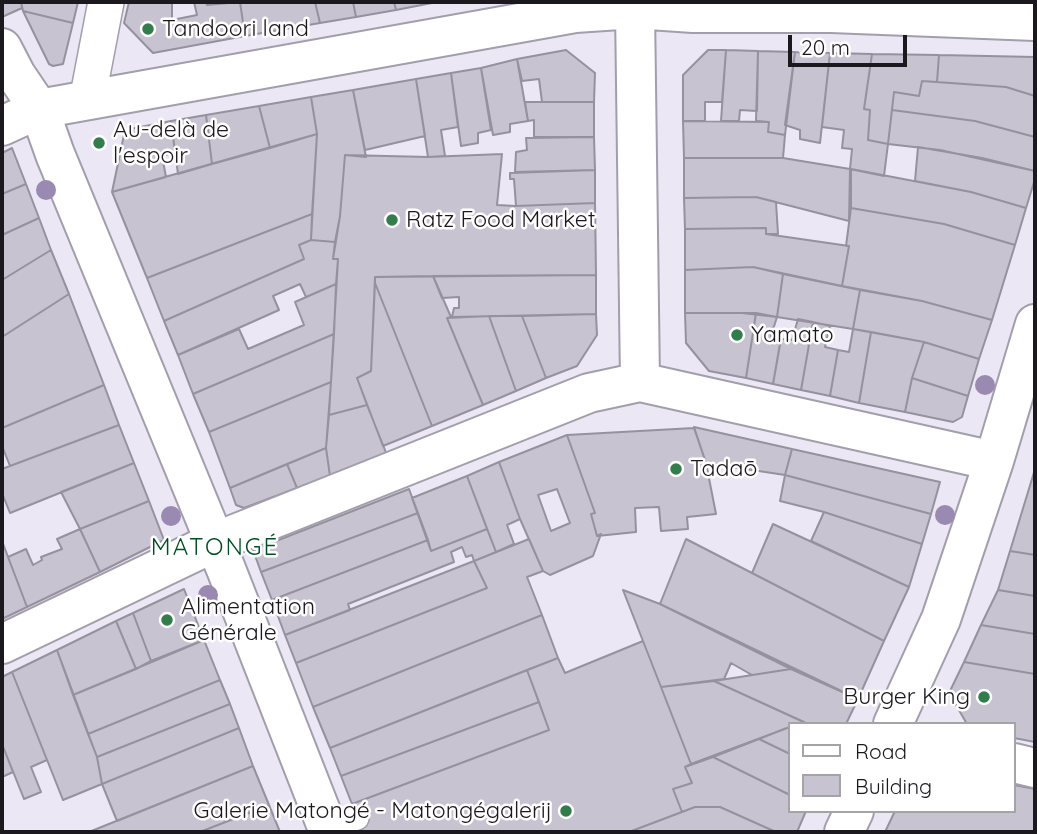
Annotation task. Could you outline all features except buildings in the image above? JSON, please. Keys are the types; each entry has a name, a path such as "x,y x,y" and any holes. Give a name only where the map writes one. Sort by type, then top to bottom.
{"street":[{"path":"87,101 106,2"},
{"path":"635,5 640,382"},
{"path":"2,126 39,110 575,13 635,5 693,13 831,13 1035,21"},
{"path":"2,48 39,110 215,542 338,826"},
{"path":"894,722 941,620 994,461 1035,324"},
{"path":"2,644 215,542 589,393 640,382 994,461"},
{"path":"1016,763 1035,768"},
{"path":"844,832 853,813"}],"place":[{"name":"Tandoori land","path":"148,29"},
{"name":"Au-delà de l'espoir","path":"99,143"},
{"name":"Ratz Food Market","path":"392,220"},
{"name":"Yamato","path":"737,335"},
{"name":"Tadaō","path":"676,469"},
{"name":"Alimentation Générale","path":"167,620"},
{"name":"Burger King","path":"984,697"},
{"name":"Galerie Matongé - Matongégalerij","path":"566,811"}],"district":[{"name":"MATONGÉ","path":"215,548"}]}
